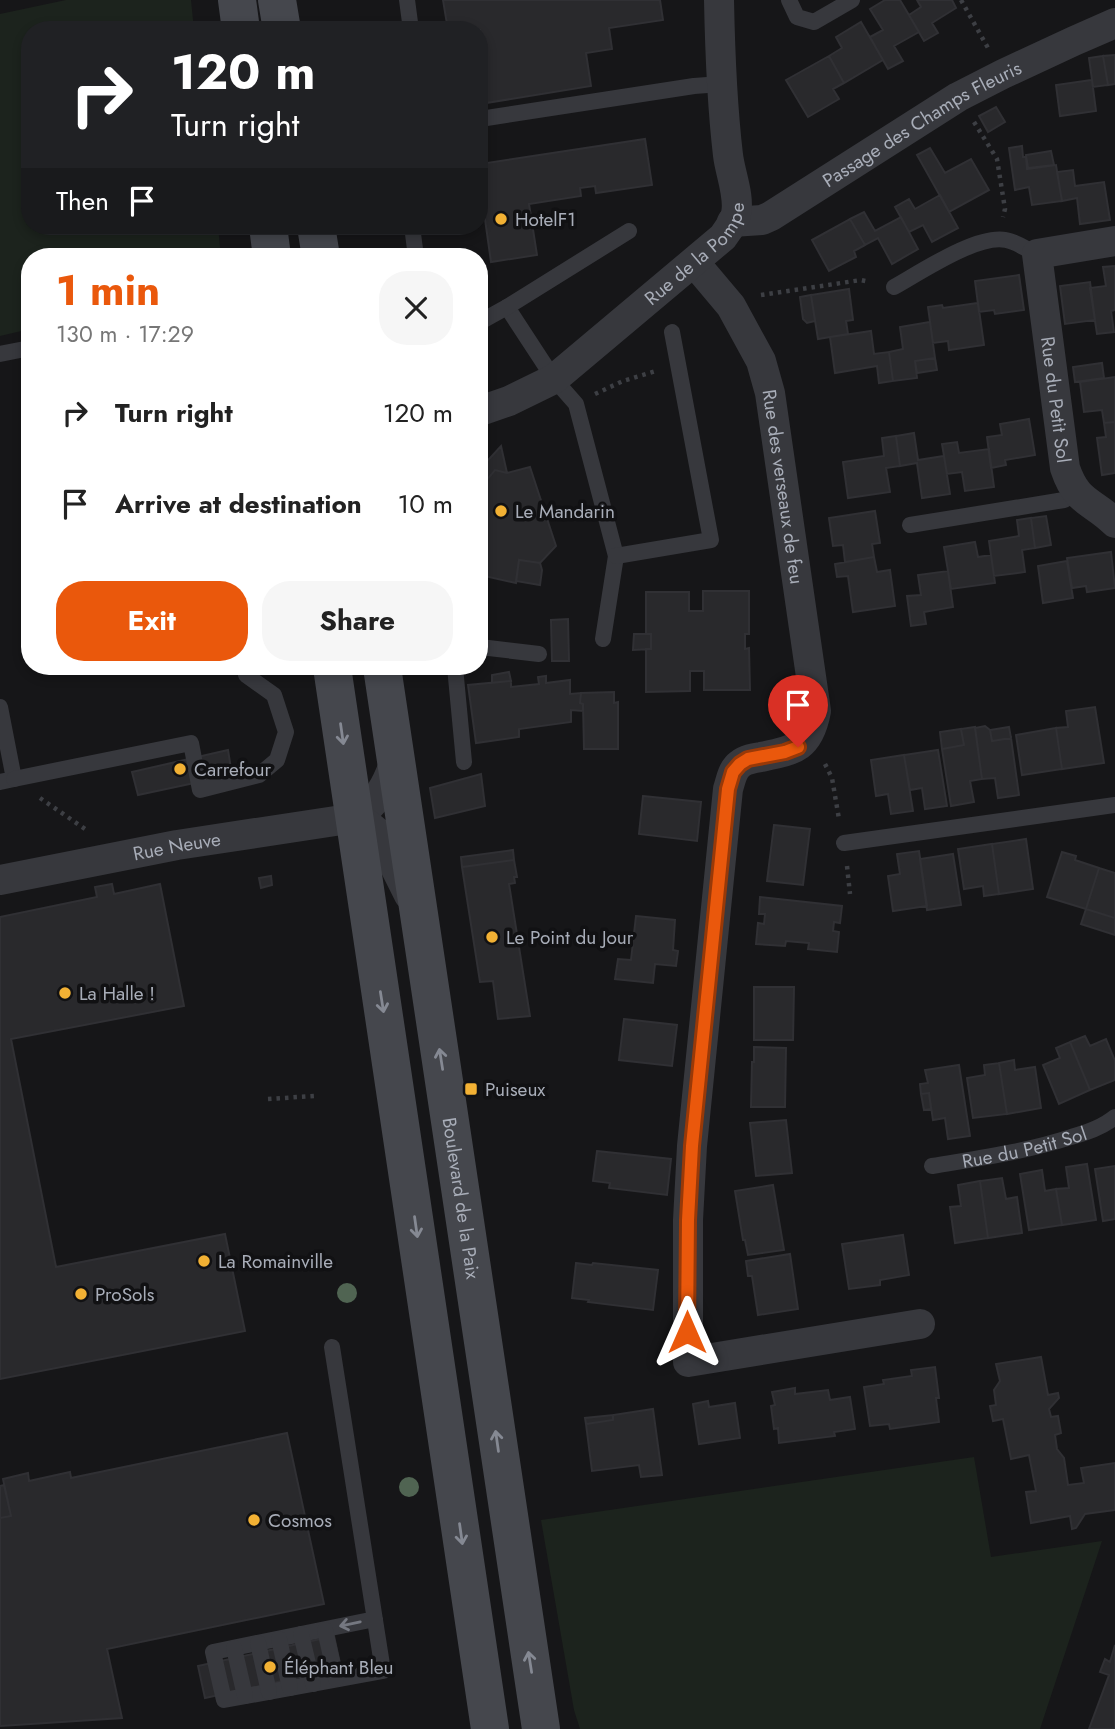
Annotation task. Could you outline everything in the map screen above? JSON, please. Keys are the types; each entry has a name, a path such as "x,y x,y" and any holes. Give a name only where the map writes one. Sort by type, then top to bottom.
{"main road":[{"path":"236,0 240,21"},
{"path":"277,0 280,21"},
{"path":"333,675 490,1729"},
{"name":"Boulevard de la Paix","path":"383,675 541,1729"}],"street":[{"name":"Rue de la Pompe","path":"488,408 554,379 723,237 732,222 736,213 736,198 721,84 719,0"},
{"name":"Passage des Champs Fleuris","path":"732,222 762,220 958,97 1115,23"},
{"path":"1037,254 1115,242"},
{"name":"Rue du Petit Sol","path":"1037,254 1065,468 1076,493"},
{"name":"Rue des verseaux de feu","path":"694,262 731,306 761,361 770,393 816,711 810,731"},
{"path":"1076,493 1115,523"},
{"path":"810,731 798,747 748,759 740,764 733,772 728,789 692,1146 688,1220 688,1362 920,1324"},
{"path":"355,818 383,789 390,778 396,758"},
{"path":"355,818 362,820 378,833 420,918"},
{"name":"Rue Neuve","path":"0,880 177,845 355,818"}],"lane":[{"path":"407,0 410,21"},
{"path":"789,0 797,17 814,22 852,0"},
{"path":"488,118 721,84"},
{"path":"488,317 629,232"},
{"path":"894,286 979,242 1008,240 1037,254"},
{"path":"507,307 554,379 576,404 616,556 603,639"},
{"path":"616,556 711,540 672,332"},
{"path":"0,354 21,350"},
{"path":"910,525 1064,500 1076,493"},
{"path":"488,648 539,654"},
{"path":"0,707 7,780 191,743 200,790 259,775 277,760 286,732 274,695 246,675"},
{"path":"456,675 464,762"},
{"path":"844,842 1115,805"},
{"name":"Rue du Petit Sol","path":"932,1166 1047,1145 1080,1135 1115,1117"},
{"path":"332,1347 375,1619 383,1671 245,1696 234,1648 375,1619"},
{"path":"325,1630 336,1679"},
{"path":"302,1634 313,1684"},
{"path":"279,1639 290,1688"},
{"path":"258,1643 269,1692"}],"path":[{"path":"961,0 1003,74"},
{"path":"958,97 998,159 1005,209 997,240"},
{"path":"756,296 861,280 894,286"},
{"path":"623,381 678,365"},
{"path":"810,731 832,778 850,894"},
{"path":"7,780 88,832"},
{"path":"268,1099 314,1097"}],"shaded area":[{"path":"66,0 191,0 193,21 21,21 21,235 219,235 220,248 21,248 21,331 0,336 0,14"},
{"path":"974,1457 991,1557 1102,1541 1040,1729 580,1729 574,1710 541,1520"}],"building":[{"path":"443,0 660,0 663,20 609,28 612,49 586,53 591,86 488,103 488,21 446,21"},
{"path":"885,0 900,0 919,32 894,46 903,61 888,69 870,37 883,30 870,9"},
{"path":"917,0 952,0 956,8 932,23 938,33 924,41 909,15 921,7"},
{"path":"861,22 883,60 844,83 829,56 842,48 836,37"},
{"path":"1115,55 1115,84 1108,85 1103,56"},
{"path":"829,56 844,83 833,89 839,99 808,117 786,80"},
{"path":"1103,56 1108,85 1093,87 1089,58"},
{"path":"1092,80 1096,111 1060,116 1056,85"},
{"path":"996,107 1005,122 988,132 979,116"},
{"path":"645,139 652,185 596,193 595,186 580,188 581,196 529,204 537,255 491,262 487,235 488,163"},
{"path":"1022,146 1027,169 1056,165 1062,201 1032,205 1029,187 1015,190 1009,148"},
{"path":"930,148 945,173 971,159 989,190 949,212 917,155"},
{"path":"1051,151 1054,165 1028,168 1026,155"},
{"path":"1073,170 1075,186 1104,182 1110,220 1080,224 1077,198 1062,201 1057,172"},
{"path":"940,195 958,228 932,242 923,225 909,232 895,207 909,199 915,209"},
{"path":"864,212 875,231 901,217 918,249 892,264 878,238 865,245 850,219"},
{"path":"850,219 865,245 854,251 856,257 829,271 812,240"},
{"path":"1115,266 1115,310 1111,311 1114,332 1097,334 1090,288 1106,286 1103,267"},
{"path":"1019,275 1024,310 995,314 994,310 979,312 975,281"},
{"path":"1090,282 1095,320 1065,324 1060,286"},
{"path":"849,289 853,320 846,321 848,334 818,339 811,295"},
{"path":"811,295 815,321 807,323 803,319 800,297"},
{"path":"978,303 984,345 949,350 948,341 933,343 928,307 942,305 943,308"},
{"path":"930,322 935,358 915,361 917,378 893,381 889,352 903,349 900,327"},
{"path":"871,331 874,354 889,352 893,381 879,383 877,366 835,373 830,337"},
{"path":"935,358 937,370 917,373 915,361"},
{"path":"1102,363 1104,378 1075,382 1073,367"},
{"path":"1115,377 1115,422 1104,423 1102,410 1084,412 1080,382"},
{"path":"1029,419 1035,455 1005,460 1006,465 991,468 987,437 1002,435 1000,424"},
{"path":"1115,422 1115,473 1102,475 1097,438 1106,437 1104,423"},
{"path":"914,433 918,460 944,456 950,494 922,498 917,463 900,466 896,436"},
{"path":"896,436 900,466 886,468 890,492 848,498 843,462 884,456 882,438"},
{"path":"957,442 959,453 989,449 994,487 965,491 962,472 947,474 942,444"},
{"path":"501,446 507,473 495,470 488,478 488,460"},
{"path":"530,467 556,546 540,563 519,560 516,583 488,577 488,478 495,470 507,473"},
{"path":"875,511 880,543 872,544 874,557 845,562 843,545 833,546 829,518"},
{"path":"1046,516 1051,545 1035,548 1031,518"},
{"path":"1031,518 1035,548 1022,550 1025,572 994,576 989,541 1019,536 1017,520"},
{"path":"975,542 978,557 991,555 995,583 951,589 944,547"},
{"path":"1111,552 1115,588 1087,592 1086,586 1072,588 1067,558"},
{"path":"874,557 877,572 890,570 895,606 853,612 848,576 837,577 835,564"},
{"path":"519,560 540,563 540,585 516,581"},
{"path":"1067,561 1073,598 1043,603 1038,566"},
{"path":"948,571 953,607 924,612 926,624 911,626 907,596 921,595 918,575"},
{"path":"703,591 749,591 749,634 745,634 745,649 749,648 750,690 704,690 704,671 690,671 690,691 646,692 646,649 651,649 651,634 646,634 646,592 689,592 689,611 703,611"},
{"path":"568,619 569,661 552,661 551,620"},
{"path":"634,634 651,634 651,649 633,650"},
{"path":"509,672 511,681 492,683 492,675"},
{"path":"546,676 546,683 570,680 570,694 581,693 583,711 571,710 571,722 519,729 519,737 476,743 468,685 511,681 511,687 539,684 538,677"},
{"path":"614,692 614,703 618,702 618,749 584,749 581,693"},
{"path":"1095,707 1104,763 1062,769 1056,728 1068,727 1066,711"},
{"path":"985,726 990,730 992,741 1011,738 1019,795 998,798 995,778 982,779 975,728"},
{"path":"975,727 982,779 970,781 974,802 951,806 942,749 964,745 961,729"},
{"path":"1009,727 1011,738 992,741 990,730"},
{"path":"1056,728 1062,769 1022,775 1016,735"},
{"path":"961,729 964,745 942,749 940,732"},
{"path":"228,750 232,775 138,795 132,772"},
{"path":"938,750 947,806 925,809 922,788 910,790 904,755"},
{"path":"904,755 913,811 891,814 888,794 876,796 871,760"},
{"path":"481,774 485,806 435,818 430,788"},
{"path":"643,796 701,802 697,841 639,834"},
{"path":"774,825 810,829 803,885 767,881"},
{"path":"1026,839 1033,889 999,894 992,844"},
{"path":"992,844 999,894 984,896 983,886 964,889 958,849"},
{"path":"513,850 514,860 462,867 461,857"},
{"path":"919,851 927,906 893,911 888,876 900,874 897,854"},
{"path":"1062,852 1076,856 1075,860 1099,868 1086,909 1047,897"},
{"path":"953,854 961,905 927,910 920,859"},
{"path":"514,860 517,877 514,877 515,883 509,884 530,1016 498,1019 493,981 480,982 462,867"},
{"path":"1099,868 1115,873 1115,918 1086,909"},
{"path":"271,876 272,885 261,888 259,878"},
{"path":"112,884 114,894 160,884 184,1006 11,1039 56,1267 225,1234 245,1331 0,1379 0,917 97,897 95,887"},
{"path":"760,897 842,906 840,923 834,922 833,931 839,932 837,952 808,949 809,943 786,941 785,946 756,944 758,923 764,924 765,914 759,914"},
{"path":"1086,909 1115,918 1115,935 1081,924"},
{"path":"636,916 675,920 673,950 678,951 676,966 655,964 653,983 615,979 618,959 631,960"},
{"path":"754,987 794,987 793,1040 754,1040"},
{"path":"624,1019 677,1025 672,1066 619,1060"},
{"path":"1085,1036 1090,1046 1106,1039 1115,1061 1115,1080 1090,1090 1070,1042"},
{"path":"1070,1042 1090,1090 1059,1104 1043,1065 1060,1058 1056,1048"},
{"path":"754,1047 786,1048 785,1107 751,1107"},
{"path":"1014,1060 1015,1070 1035,1067 1041,1108 1007,1114 999,1063"},
{"path":"999,1063 1007,1114 973,1118 967,1078 985,1075 984,1065"},
{"path":"959,1065 970,1136 948,1139 945,1118 933,1120 929,1093 921,1094 920,1084 928,1083 925,1070"},
{"path":"929,1093 931,1109 924,1110 921,1094"},
{"path":"786,1120 792,1173 756,1176 750,1123"},
{"path":"597,1151 671,1159 667,1195 609,1188 610,1183 593,1181"},
{"path":"1087,1164 1096,1220 1062,1225 1056,1189 1069,1188 1066,1167"},
{"path":"1115,1166 1115,1219 1103,1221 1095,1169"},
{"path":"1042,1170 1045,1191 1056,1189 1062,1225 1029,1230 1020,1174"},
{"path":"1002,1178 1006,1199 1017,1197 1022,1233 988,1238 980,1181"},
{"path":"980,1181 988,1238 955,1243 950,1207 961,1206 958,1185"},
{"path":"773,1185 784,1250 748,1255 735,1191"},
{"path":"903,1235 909,1275 880,1280 880,1285 849,1289 842,1244"},
{"path":"790,1254 798,1309 758,1315 752,1276 748,1276 746,1261"},
{"path":"576,1263 658,1270 653,1310 572,1298"},
{"path":"1041,1357 1048,1395 1058,1393 1059,1398 1049,1409 1051,1417 1058,1416 1061,1433 1055,1435 1057,1449 1064,1458 1068,1485 1084,1483 1081,1468 1115,1463 1115,1510 1085,1514 1076,1528 1072,1529 1070,1516 1031,1523 1026,1492 1036,1491 1029,1455 1011,1459 1003,1419 993,1421 990,1406 996,1405 994,1390 1000,1381 996,1364"},
{"path":"935,1367 939,1422 890,1429 889,1424 870,1426 864,1387 884,1384 883,1380 912,1376 911,1370"},
{"path":"795,1388 795,1394 828,1390 830,1400 850,1397 855,1429 834,1432 835,1436 779,1443 778,1428 774,1429 771,1406 775,1405 772,1392"},
{"path":"708,1401 709,1407 735,1403 740,1438 699,1444 693,1404"},
{"path":"653,1409 662,1475 641,1477 639,1465 592,1471 586,1424 613,1420 613,1415"},
{"path":"613,1415 613,1420 586,1424 585,1418"},
{"path":"287,1433 324,1604 107,1649 122,1718 0,1726 0,1518 11,1516 3,1479 28,1473 29,1481 70,1472 71,1478"},
{"path":"4,1485 11,1516 0,1518 0,1486"},
{"name":"Éléphant Bleu","path":"334,1636 341,1668 205,1698 198,1666"},
{"path":"1115,1645 1115,1729 1089,1729 1109,1675 1100,1672 1105,1659 1110,1662"}],"place":[{"name":"HotelF1","path":"501,219"},
{"name":"Le Mandarin","path":"501,511"},
{"name":"Carrefour","path":"180,769"},
{"name":"Le Point du Jour","path":"492,937"},
{"name":"La Halle !","path":"65,993"},
{"name":"Puiseux","path":"471,1089"},
{"name":"La Romainville","path":"204,1261"},
{"name":"ProSols","path":"81,1294"},
{"name":"Cosmos","path":"254,1520"},
{"name":"Éléphant Bleu","path":"270,1667"}],"route":[{"path":"687,1332 692,1146 728,789 733,772 748,759 798,747"}]}
